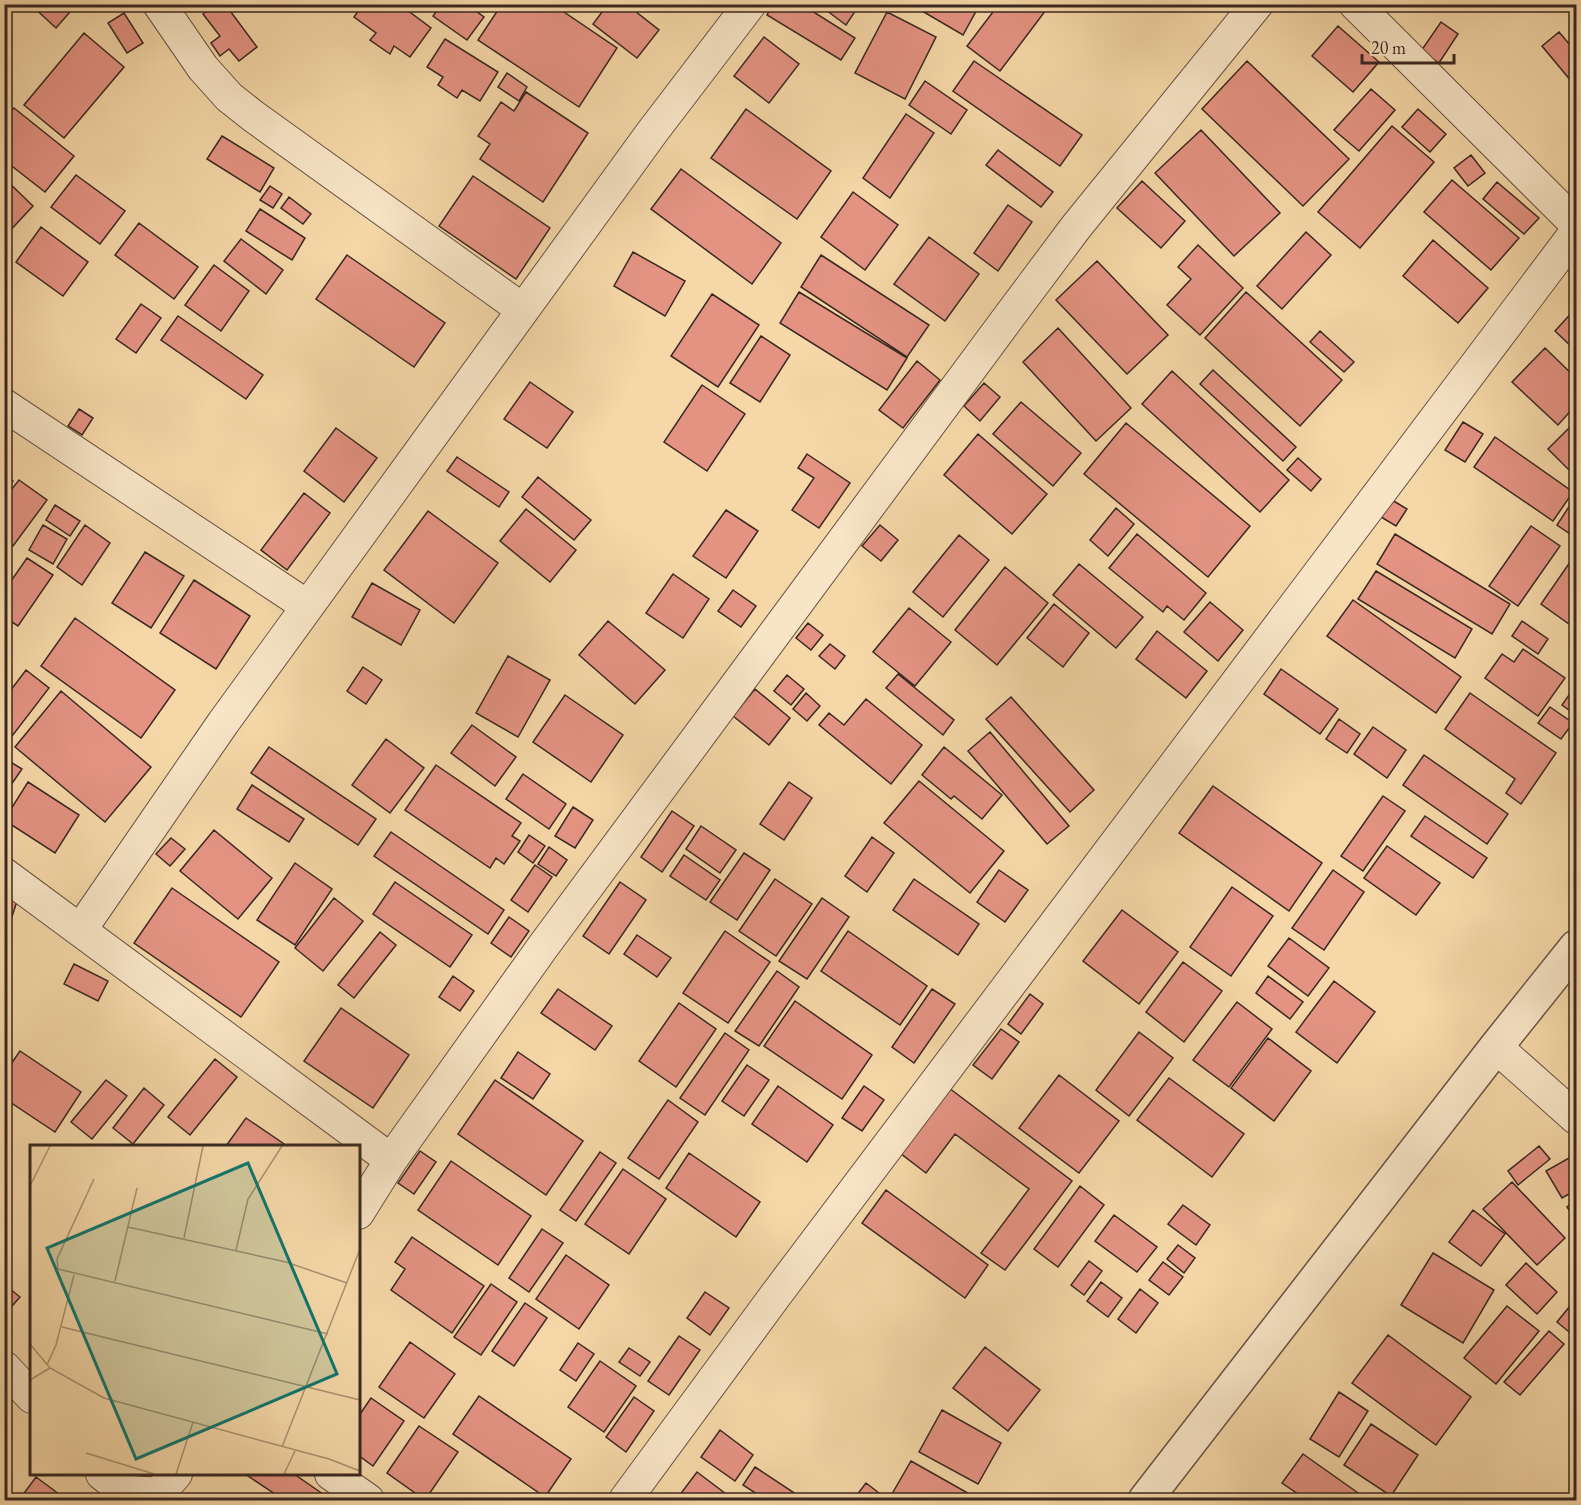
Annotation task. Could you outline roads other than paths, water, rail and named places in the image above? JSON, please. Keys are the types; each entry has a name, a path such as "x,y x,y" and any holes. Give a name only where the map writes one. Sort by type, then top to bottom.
{"street":[{"path":"159,4 203,68 230,97 523,310"},
{"path":"81,929 307,606 653,131 750,4"},
{"path":"360,1210 391,1160 542,948 1069,236 1257,4"},
{"path":"1355,4 1576,224"},
{"path":"626,1500 789,1277 1576,232"},
{"path":"4,405 307,606"},
{"path":"4,874 391,1160"},
{"path":"1145,1500 1576,947"},
{"path":"1496,1047 1576,1118"},
{"path":"4,1367 30,1395"},
{"path":"104,1475 120,1488 136,1493 159,1493 174,1475"},
{"path":"334,1475 368,1500"}]}
